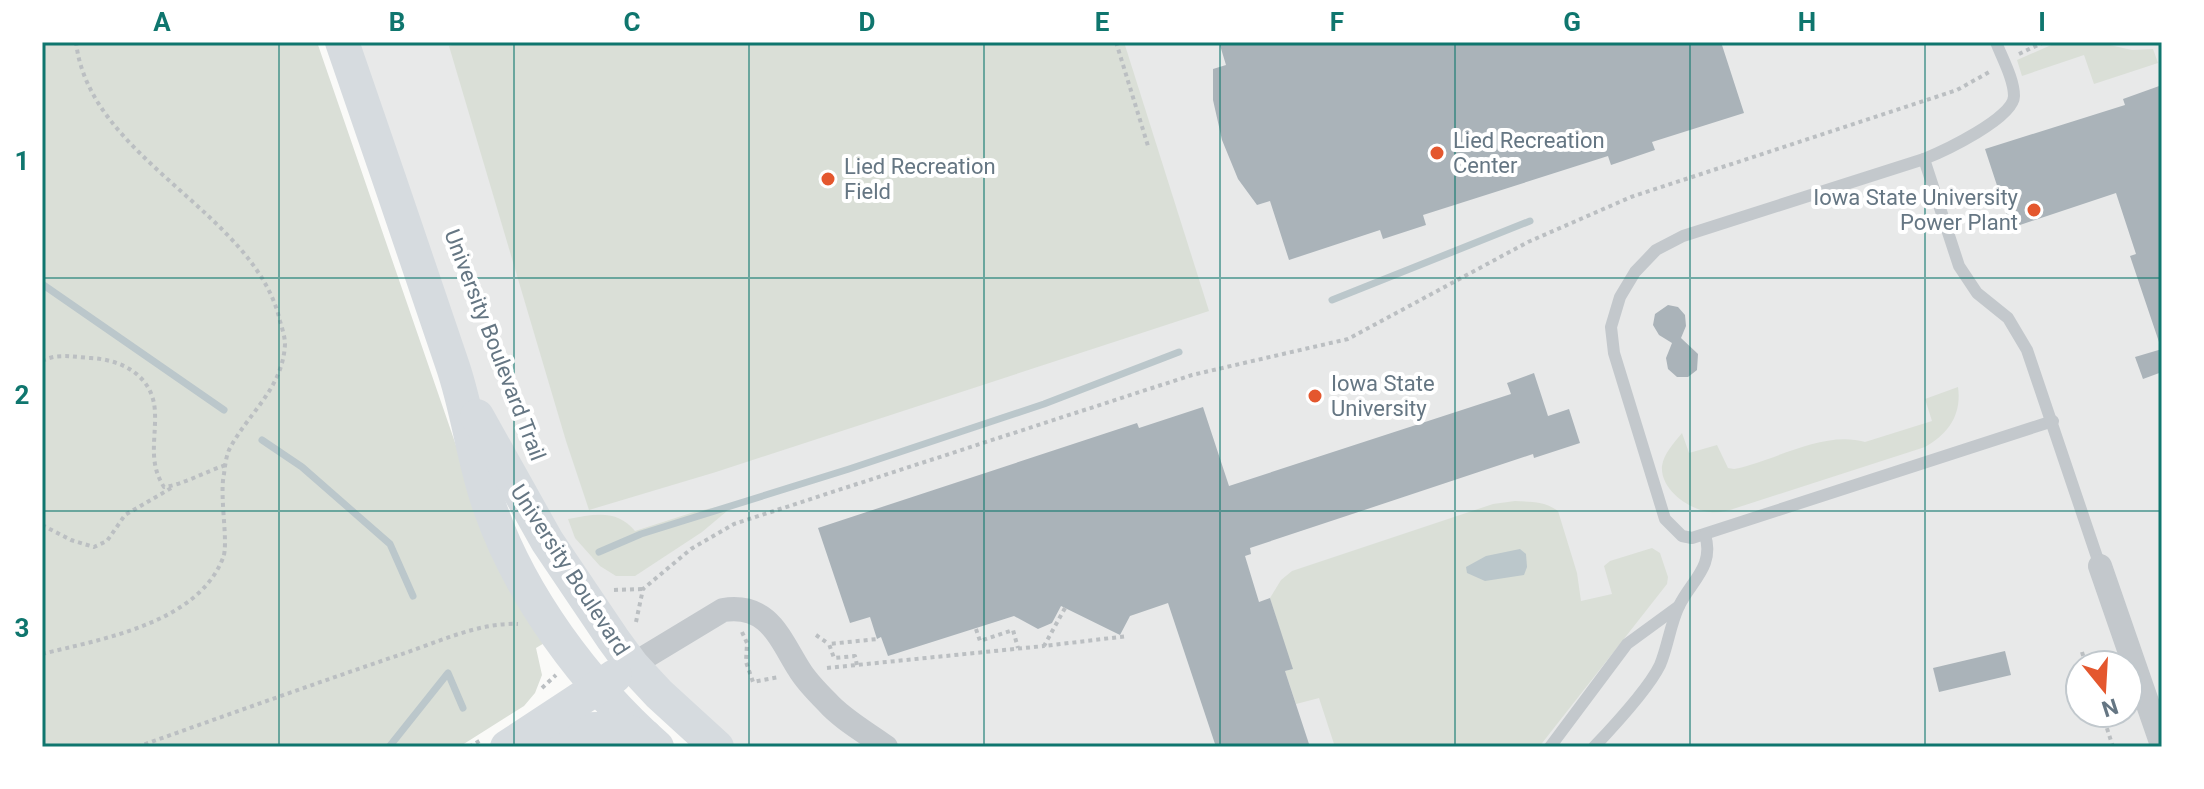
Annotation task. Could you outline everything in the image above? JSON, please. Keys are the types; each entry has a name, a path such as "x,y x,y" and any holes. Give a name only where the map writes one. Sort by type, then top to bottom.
{"main road":[{"name":"University Boulevard","path":"342,42 454,369 485,494 510,555 528,589 597,687 651,742"},
{"name":"University Boulevard","path":"454,369 547,541 632,665 717,747"},
{"path":"507,747 632,665"},
{"path":"513,747 551,733 583,728 607,728 651,742"}],"street":[{"path":"2100,566 2162,745"},
{"path":"632,665 723,610 739,607 753,611 782,638 800,672 830,706 886,747"}],"lane":[{"path":"1996,42 2014,95 2012,106 2002,116 1924,159 1683,236 1656,250 1635,272 1620,297 1611,327 1614,353 1665,519 1682,536 1692,538 2053,421"},
{"path":"1924,159 1959,266 1977,293 2008,318 2027,350 2100,566"},
{"path":"1594,747 1615,725 1659,667 1679,606 1707,562 1705,535"},
{"path":"1550,747 1627,644 1679,606"}],"path":[{"path":"42,654 104,639 147,624 173,612 207,586 224,556 223,480 229,452 264,402 282,366 285,342 279,314 267,284 234,244 165,178 104,110 83,73 76,42"},
{"path":"1116,42 1148,146"},
{"path":"2018,54 2041,42"},
{"path":"2113,42 2162,43"},
{"path":"607,589 643,589 691,549 734,524 1192,375 1348,339 1528,242 1631,197 1957,90 1991,70"},
{"path":"42,361 53,355 102,358 137,371 146,384 155,410 155,473 164,487 175,486"},
{"path":"42,525 94,547 107,541 125,515 190,477 226,465"},
{"path":"630,628 638,618 643,589"},
{"path":"1044,646 1065,608"},
{"path":"137,747 295,689 468,633 503,623 518,624 530,632"},
{"path":"740,629 747,643 746,662 753,682"},
{"path":"976,629 984,652"},
{"path":"980,641 1013,630 1018,648"},
{"path":"816,635 829,644 834,658 855,656 857,665"},
{"path":"821,668 1128,636"},
{"path":"829,644 877,639"},
{"path":"545,670 548,680"}],"shaded area":[{"path":"42,42 317,42 480,515 546,642 536,648 542,675 535,693 524,706 459,747 42,747"},
{"name":"Iowa State University","path":"347,42 2162,42 2162,747 717,747 659,694 480,422"},
{"name":"Lied Recreation Field","path":"461,42 1124,42 1209,311 716,472 589,510 449,46"},
{"path":"2058,42 2096,42 2132,50 2153,49 2158,63 2094,84 2084,55 2022,76 2017,60"},
{"path":"1958,387 1958,406 1952,423 1925,447 1730,510 1710,512 1685,503 1671,491 1663,475 1665,457 1682,433 1689,453 1717,445 1728,468 1734,469 1816,443 1849,439 1865,442 1932,421 1925,399"},
{"path":"1515,501 1543,504 1558,511 1577,573 1581,601 1612,594 1604,566 1610,561 1652,548 1660,553 1668,577 1667,584 1539,747 1335,747 1319,698 1296,704 1285,671 1292,669 1270,598 1281,580 1292,571 1493,504"},
{"path":"726,505 727,511 702,532 635,576 616,576 600,566 575,538 568,519 613,516 635,531"},
{"path":"1520,549 1526,554 1524,575 1485,581 1467,573 1466,567 1486,556"}],"building":[{"name":"Lied Recreation Center","path":"1219,42 1721,42 1744,113 1652,142 1655,150 1611,165 1608,156 1423,215 1426,225 1383,239 1380,230 1289,260 1270,201 1257,205 1238,179 1222,140 1213,100 1213,69 1226,65"},
{"name":"Iowa State University Power Plant","path":"2162,85 2162,341 2159,342 2130,256 2136,254 2116,193 2011,228 1985,149 2125,105 2123,99"},
{"path":"1668,305 1678,307 1685,315 1686,326 1681,338 1698,354 1697,370 1688,377 1677,377 1668,369 1666,358 1672,343 1659,335 1653,325 1655,314"},
{"path":"2162,349 2162,372 2143,379 2135,357"},
{"path":"1534,373 1548,416 1569,409 1580,443 1534,458 1533,454 1250,548 1251,554 1245,556 1259,602 1270,598 1293,669 1285,671 1310,747 1216,747 1168,603 1130,616 1120,635 1061,606 1052,623 1038,629 1014,616 888,656 881,637 877,639 870,617 850,623 818,528 1137,423 1139,428 1203,407 1229,486 1511,394 1507,383"},
{"path":"2005,651 2011,675 1939,692 1933,668"}],"waterway":[{"path":"1332,300 1530,221"},
{"path":"42,284 224,410"},
{"path":"599,552 641,534 1044,404 1179,352"},
{"path":"262,440 302,467 390,544 413,596"},
{"path":"389,747 448,673 463,708"}],"place":[{"name":"Lied Recreation Center","path":"1437,153"},
{"name":"Lied Recreation Field","path":"828,179"},
{"name":"Iowa State University Power Plant","path":"2034,210"},
{"name":"Iowa State University","path":"1315,396"}]}
